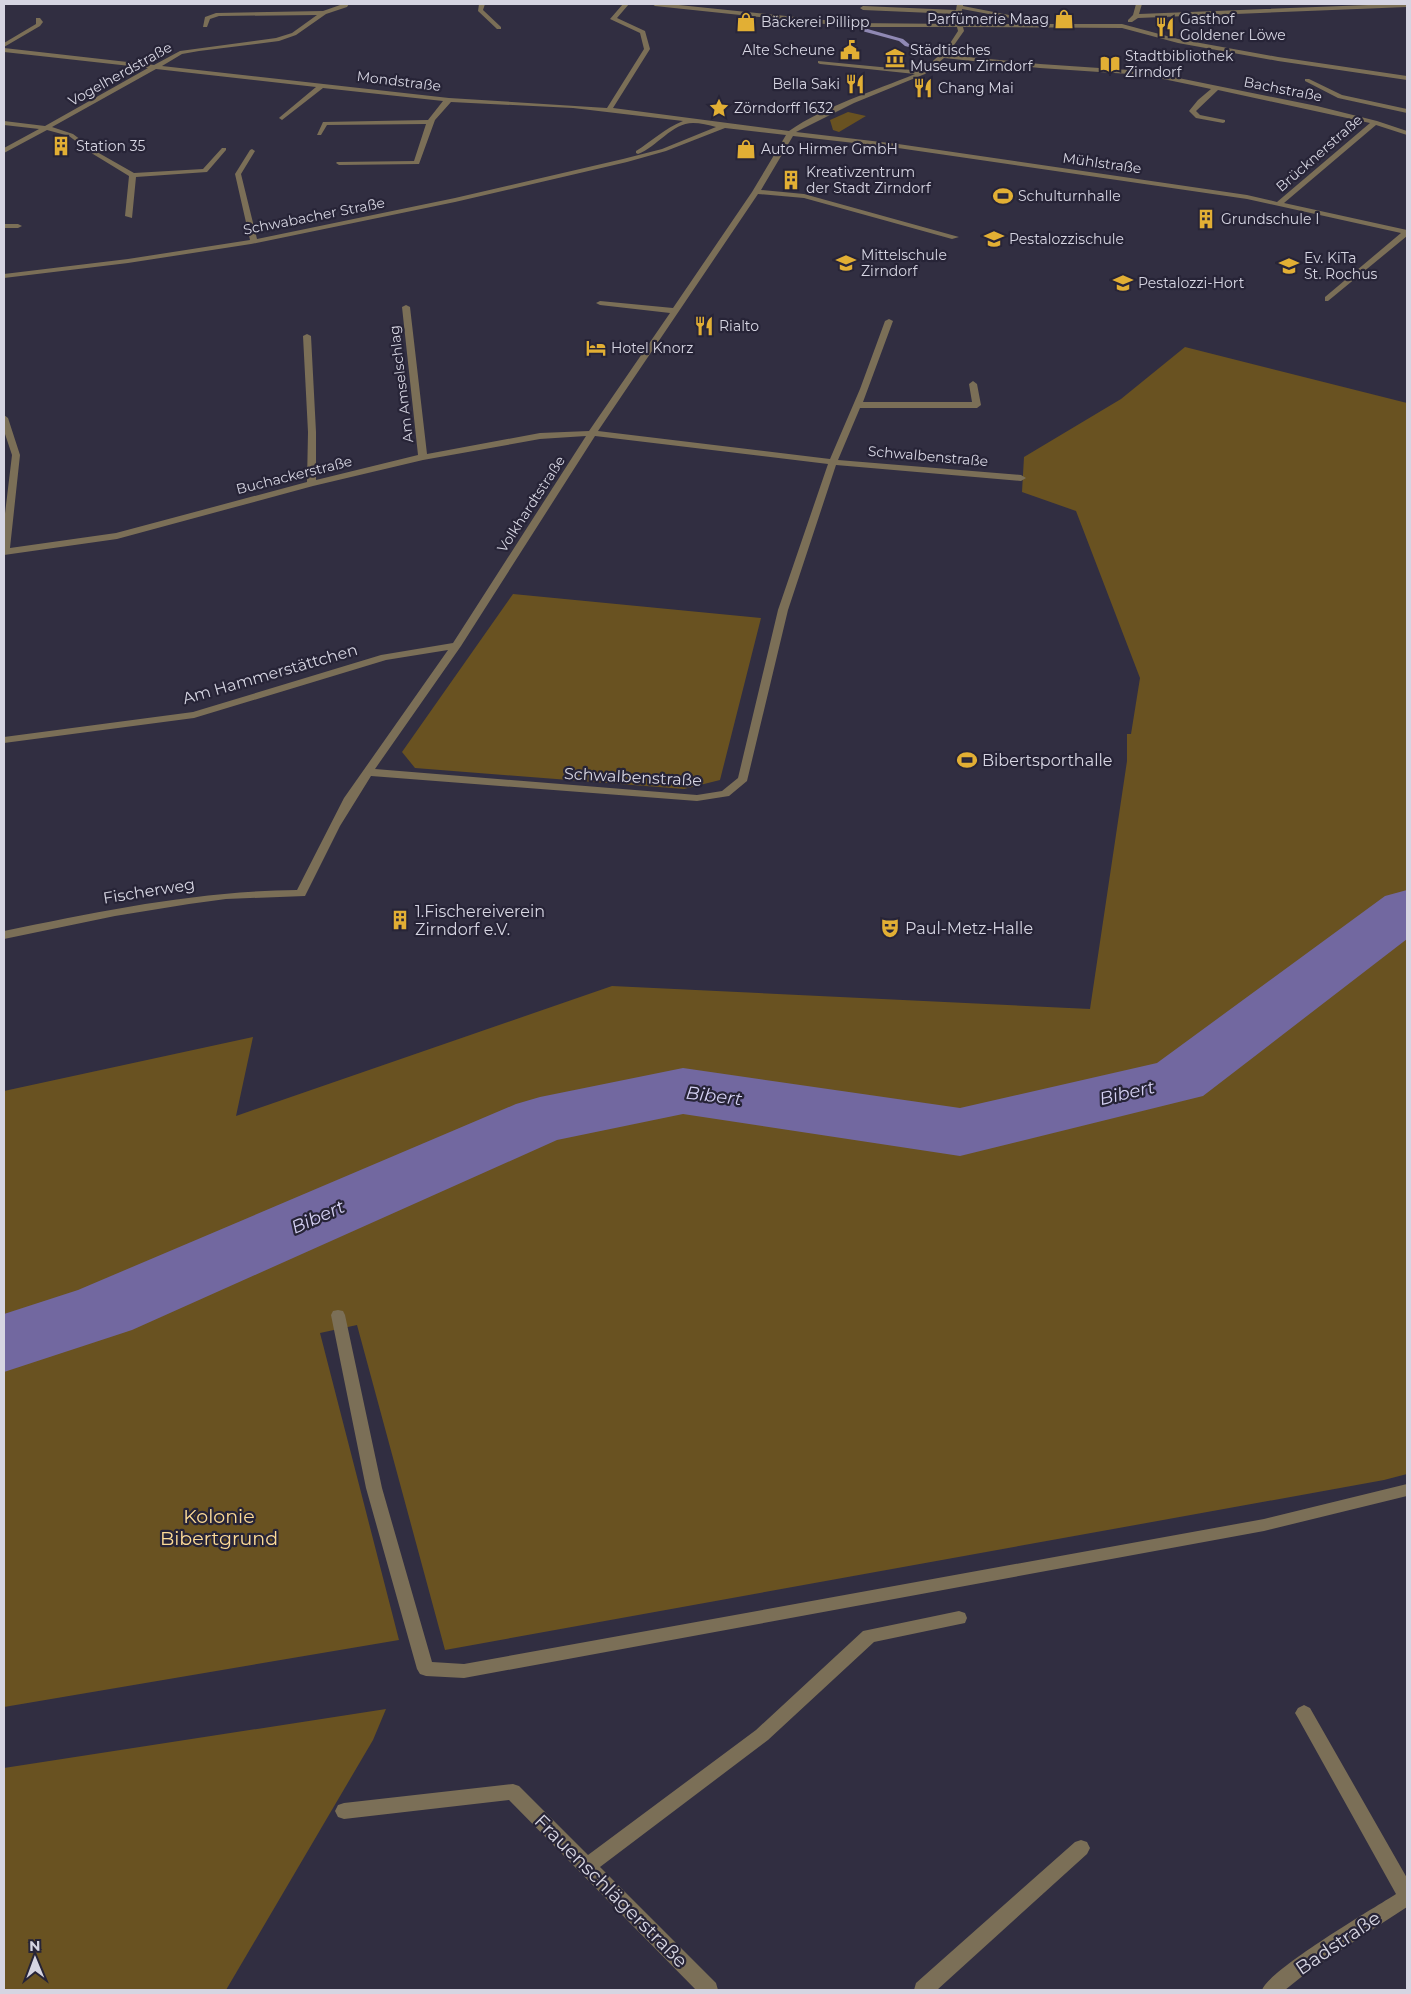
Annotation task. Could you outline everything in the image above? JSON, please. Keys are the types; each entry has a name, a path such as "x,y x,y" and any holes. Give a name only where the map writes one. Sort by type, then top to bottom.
{"street":[{"name":"Vogelherdstraße","path":"4,151 180,54 199,48 277,40 294,34 324,13 346,4"},
{"path":"482,4 480,10 499,28"},
{"path":"609,109 647,49 643,32 613,19 626,4"},
{"path":"655,4 853,25 1122,26 1178,41 1269,58 1407,78"},
{"path":"711,9 718,4"},
{"path":"1136,16 1139,4"},
{"path":"1122,26 1136,16 1288,6 1407,5"},
{"path":"863,8 959,8 1063,25"},
{"path":"791,133 801,126 852,102 922,73 943,56 961,31 959,8"},
{"path":"205,26 207,18 218,14 324,13"},
{"path":"4,45 37,26 40,22 38,19"},
{"name":"Mondstraße","path":"4,50 449,100 609,109 694,120 724,126 791,133"},
{"name":"Bachstraße","path":"943,56 1040,66 1144,73 1317,108 1375,122 1407,133"},
{"path":"820,62 922,73"},
{"path":"1307,80 1340,98 1407,112"},
{"path":"282,118 322,85"},
{"path":"1216,88 1200,101 1192,111 1198,116 1223,121"},
{"path":"1317,108 1340,98"},
{"path":"339,163 417,163 429,122 441,105 449,100"},
{"path":"633,112 661,127"},
{"name":"Schwabacher Straße","path":"625,161 652,144 661,127 694,120"},
{"path":"319,134 325,123 429,122"},
{"name":"Brücknerstraße","path":"1280,203 1375,122"},
{"path":"4,123 48,128 71,135 133,177 172,179"},
{"name":"Schwabacher Straße","path":"4,276 128,261 254,241 455,200 625,161 664,150 724,126"},
{"name":"Volkhardtstraße","path":"301,893 334,826 367,772 456,646 592,433 756,192 791,133"},
{"name":"Mühlstraße","path":"791,133 1008,162 1280,203 1407,232"},
{"path":"133,177 205,171 224,149"},
{"path":"252,150 238,174 254,241"},
{"path":"128,216 133,177"},
{"path":"756,192 804,196 955,237"},
{"path":"4,226 18,226"},
{"path":"1328,299 1407,232"},
{"path":"600,303 675,311"},
{"name":"Am Amselschlag","path":"406,308 423,457"},
{"name":"Schwalbenstraße","path":"367,772 697,798 725,794 743,779 783,610 833,462 889,322"},
{"path":"308,336 312,414 310,484"},
{"path":"857,405 976,405 973,384"},
{"path":"4,418 16,455 4,552"},
{"name":"Buchackerstraße","path":"4,552 117,536 310,484 423,457 540,436 592,433"},
{"name":"Schwalbenstraße","path":"592,433 833,462 1021,478"},
{"name":"Am Hammerstättchen","path":"4,740 194,715 385,657 456,646"},
{"name":"Fischerweg","path":"4,935 135,908 258,892 301,893"},
{"path":"338,1315 374,1488 426,1669 464,1671 728,1623 1264,1525 1407,1490"},
{"path":"586,1866 762,1735 869,1636 959,1618"},
{"path":"1304,1713 1407,1896"},
{"name":"Frauenschlägerstraße","path":"344,1811 513,1792 709,1990"},
{"path":"923,1990 1081,1848"},
{"name":"Badstraße","path":"1271,1990 1303,1964 1407,1896"}],"green space":[{"path":"848,112 866,116 839,132 833,130 830,120"},
{"name":"Kolonie Bibertgrund","path":"1185,347 1407,403 1407,1474 1384,1480 445,1650 357,1325 320,1333 399,1640 4,1707 4,1091 253,1037 236,1116 612,986 1090,1009 1127,761 1127,734 1131,734 1140,678 1076,511 1022,492 1024,457 1121,399"},
{"path":"513,594 761,618 720,780 684,789 415,768 402,752"},
{"path":"386,1709 373,1740 226,1990 4,1990 4,1768"}],"waterway":[{"path":"864,30 901,40 907,45 924,49"},
{"name":"Bibert","path":"4,1343 105,1310 540,1120 683,1091 960,1132 1179,1080 1407,909"}],"place":[{"name":"Parfümerie Maag","path":"1064,19"},
{"name":"Bäckerei Pillipp","path":"746,22"},
{"name":"Gasthof Goldener Löwe","path":"1165,27"},
{"name":"Alte Scheune","path":"850,50"},
{"name":"Städtisches Museum Zirndorf","path":"895,58"},
{"name":"Stadtbibliothek Zirndorf","path":"1110,64"},
{"name":"Bella Saki","path":"855,84"},
{"name":"Chang Mai","path":"923,88"},
{"name":"Zörndorff 1632","path":"719,108"},
{"name":"Station 35","path":"61,146"},
{"name":"Auto Hirmer GmbH","path":"746,149"},
{"name":"Kreativzentrum der Stadt Zirndorf","path":"791,180"},
{"name":"Schulturnhalle","path":"1003,196"},
{"name":"Grundschule I","path":"1206,219"},
{"name":"Pestalozzischule","path":"994,239"},
{"name":"Mittelschule Zirndorf","path":"846,263"},
{"name":"Ev. KiTa St. Rochus","path":"1289,266"},
{"name":"Pestalozzi-Hort","path":"1123,283"},
{"name":"Rialto","path":"704,326"},
{"name":"Hotel Knorz","path":"596,348"},
{"name":"Bibertsporthalle","path":"967,760"},
{"name":"1.Fischereiverein Zirndorf e.V.","path":"400,920"},
{"name":"Paul-Metz-Halle","path":"890,928"}]}
